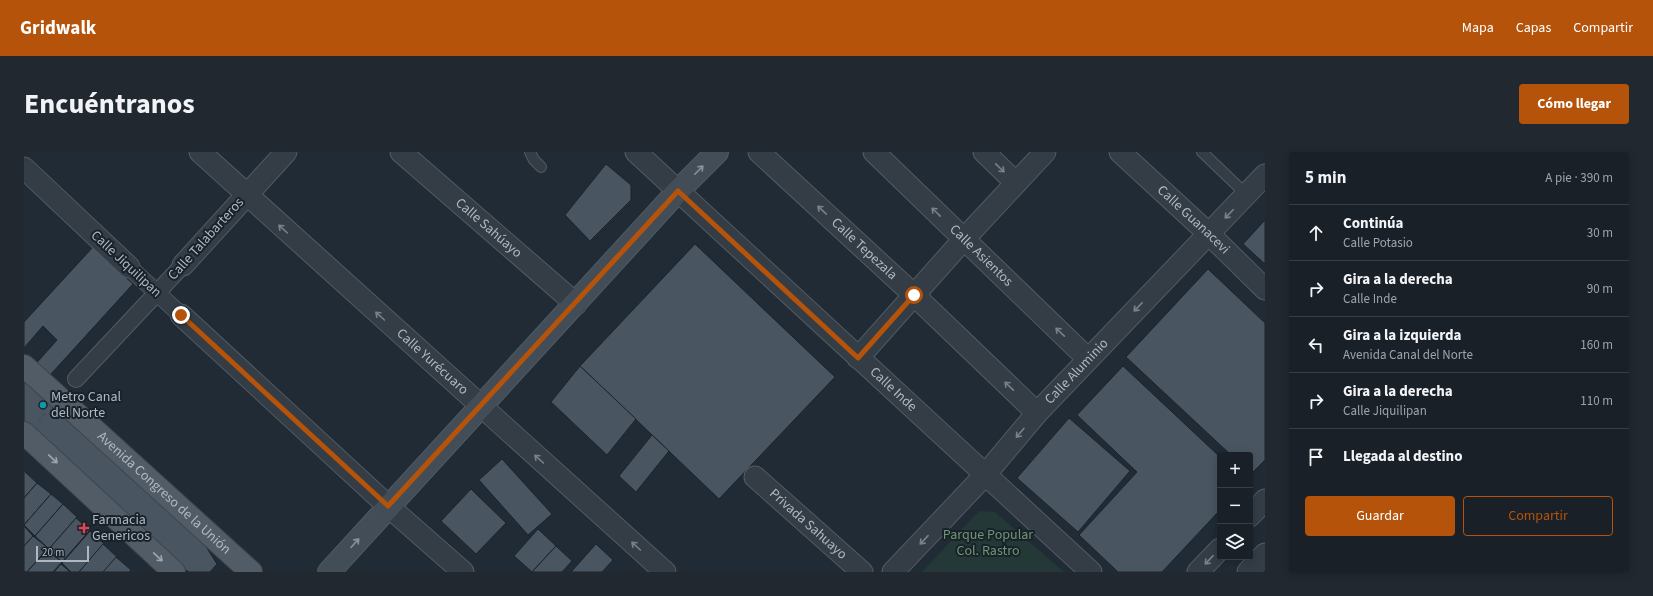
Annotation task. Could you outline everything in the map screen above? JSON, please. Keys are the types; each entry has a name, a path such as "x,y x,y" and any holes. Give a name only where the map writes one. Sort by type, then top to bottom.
{"main road":[{"path":"329,572 678,191 717,152"},
{"name":"Avenida Congreso de la Unión","path":"24,366 251,572"},
{"path":"24,434 174,572"}],"street":[{"name":"Calle Yurécuaro","path":"200,152 246,196 665,572"},
{"name":"Calle Talabarteros","path":"76,379 286,152"},
{"name":"Calle Sahúayo","path":"401,152 576,304"},
{"name":"Calle Inde","path":"636,152 1091,572"},
{"name":"Calle Tepezala","path":"759,152 914,295 1037,413"},
{"name":"Calle Asientos","path":"874,152 1088,359"},
{"path":"984,152 1016,183"},
{"path":"858,358 964,239 1045,152"},
{"name":"Calle Guanacevi","path":"1120,152 1209,234 1265,289"},
{"name":"Calle Jiquilipan","path":"24,168 388,506 463,572"},
{"name":"Calle Aluminio","path":"893,572 985,475 1037,413 1265,176"},
{"name":"Privada Sahuayo","path":"755,476 862,572"},
{"path":"1253,513 1265,500"},
{"path":"1198,572 1217,552"},
{"path":"1248,572 1265,554"}],"lane":[{"path":"530,152 534,160 541,166"},
{"path":"1202,152 1247,194"}],"green space":[{"name":"Parque Popular Col. Rastro","path":"979,511 995,512 1064,572 922,572"}],"building":[{"path":"606,164 631,185 631,200 590,241 565,215"},
{"path":"1265,220 1265,264 1243,244"},
{"path":"695,244 835,377 719,499 580,366"},
{"name":"Metro Canal del Norte","path":"93,247 133,284 41,385 195,529 217,564 210,572 189,572 167,559 24,425 24,377 57,340 43,326 24,348 24,322"},
{"path":"1208,269 1265,323 1265,460 1253,472 1253,452 1228,452 1126,357"},
{"path":"580,366 636,419 607,455 551,402"},
{"path":"1123,366 1217,454 1217,513 1162,572 1118,572 1079,535 1137,472 1077,415"},
{"path":"1069,418 1130,471 1078,532 1017,478"},
{"path":"652,435 669,451 636,492 619,476"},
{"path":"502,459 552,514 528,535 479,480"},
{"path":"24,471 37,483 24,498"},
{"path":"37,483 51,494 24,525 24,498"},
{"path":"471,489 506,523 476,554 441,521"},
{"path":"51,494 63,504 35,536 24,525"},
{"path":"63,504 77,517 49,549 35,536"},
{"path":"76,518 90,530 62,562 48,550"},
{"path":"24,526 33,536 24,546"},
{"path":"538,529 556,546 532,572 514,556"},
{"path":"90,531 104,544 79,572 71,572 62,563"},
{"path":"33,536 48,548 27,572 24,572 24,546"},
{"path":"103,544 117,557 104,572 79,572"},
{"path":"596,544 613,560 602,572 571,572"},
{"path":"556,546 572,561 562,572 532,572"},
{"path":"47,550 62,562 53,572 27,572"},
{"path":"116,557 131,570 129,572 103,572"},
{"path":"61,564 70,572 54,572"}],"place":[{"name":"Metro Canal del Norte","path":"43,405"},
{"name":"Farmacia Genericos","path":"84,528"}],"route":[{"path":"181,315 388,506 576,304 678,191 858,358 914,295"}]}
